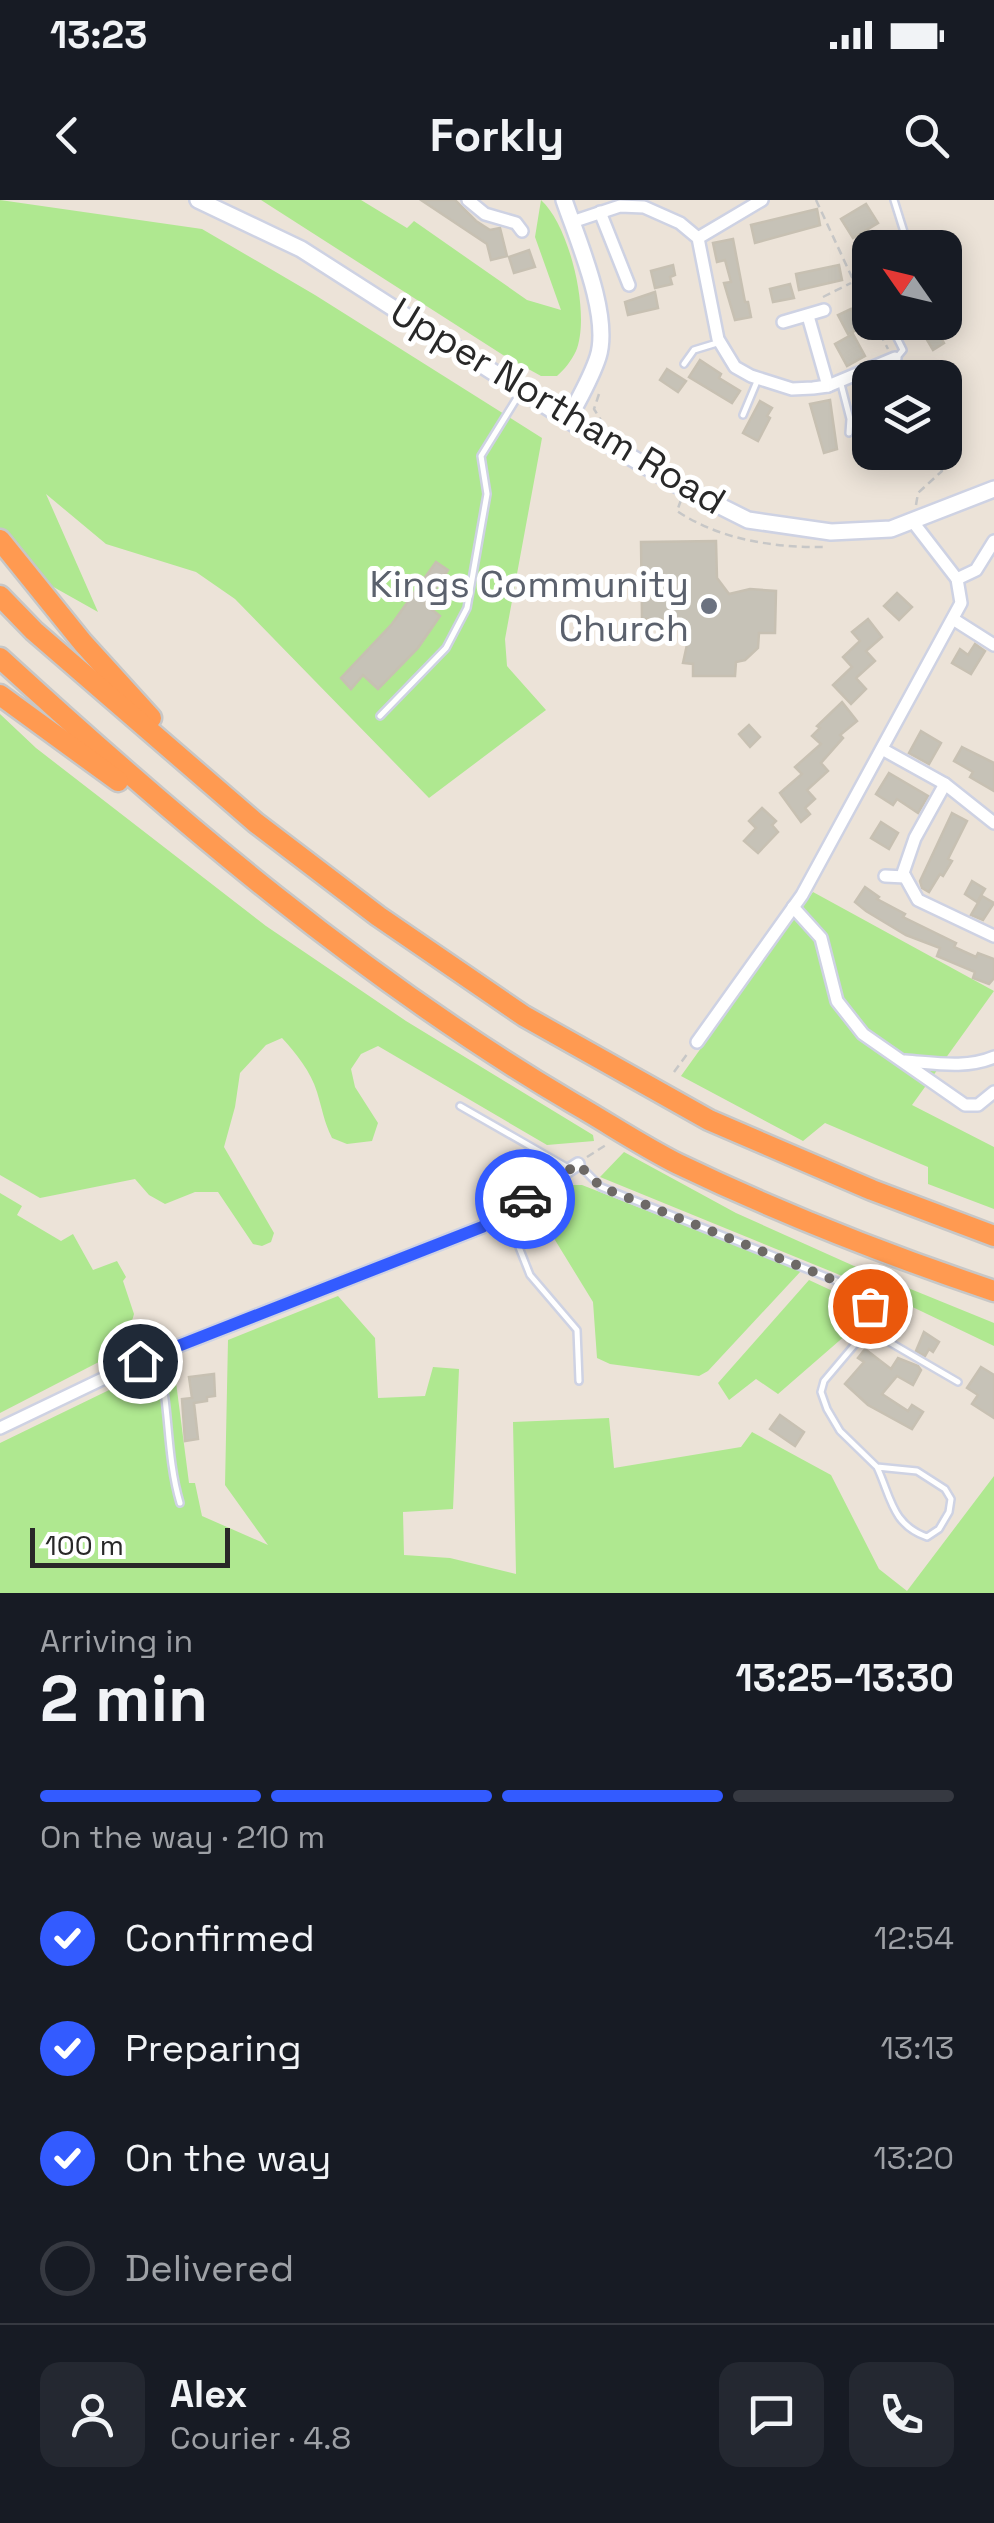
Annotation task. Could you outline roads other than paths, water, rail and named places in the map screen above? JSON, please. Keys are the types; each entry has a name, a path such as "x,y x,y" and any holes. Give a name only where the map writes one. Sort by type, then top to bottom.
{"highway":[{"path":"0,540 83,642 208,781"},
{"path":"0,596 34,631 256,823 378,916 524,1016 709,1120 872,1190 994,1236"},
{"path":"0,658 210,845"},
{"path":"0,695 210,845 348,954 493,1056 676,1163 896,1258 994,1291"}],"main road":[{"name":"Upper Northam Road","path":"198,200 302,249 568,420 748,520 846,531 891,529 994,489"},
{"path":"564,200 600,313 602,338 598,358 568,420"}],"street":[{"path":"468,200 486,214 521,224"},
{"path":"698,238 757,200"},
{"path":"572,222 640,203 698,238 720,342 734,368 758,379 792,388 834,384 894,358"},
{"path":"600,212 629,285"},
{"path":"783,322 824,310"},
{"path":"808,316 834,384"},
{"path":"696,1042 794,907 962,604 956,579 913,522"},
{"path":"956,579 976,570 994,541"},
{"path":"954,619 994,645"},
{"path":"882,749 945,784 994,824"},
{"path":"945,784 915,838 904,877 918,900 994,936"},
{"path":"885,876 904,877"},
{"path":"794,907 821,938 837,1001 863,1034 966,1105 978,1105 994,1092"},
{"path":"901,1060 958,1064 980,1063 994,1057"},
{"path":"0,1428 158,1354 489,1222 574,1166"}],"lane":[{"path":"894,200 903,230"},
{"path":"894,358 902,350 898,340"},
{"path":"684,364 694,350 720,342"},
{"path":"743,415 758,379"},
{"path":"834,384 850,418 849,433"},
{"path":"380,716 446,648 468,608 487,494 482,456 522,390"},
{"path":"460,1106 574,1166 601,1187 849,1286 870,1306 872,1332"},
{"path":"489,1222 513,1232 530,1275 577,1330 579,1382"},
{"path":"872,1332 958,1382"},
{"path":"872,1332 862,1336 824,1381 822,1392 827,1410 840,1431 877,1467 891,1508 901,1522 927,1537 939,1529 951,1499 945,1489 917,1471 877,1467"},
{"path":"158,1354 166,1389 172,1474 180,1503"}],"place":[{"name":"Kings Community Church","path":"709,606"}]}
